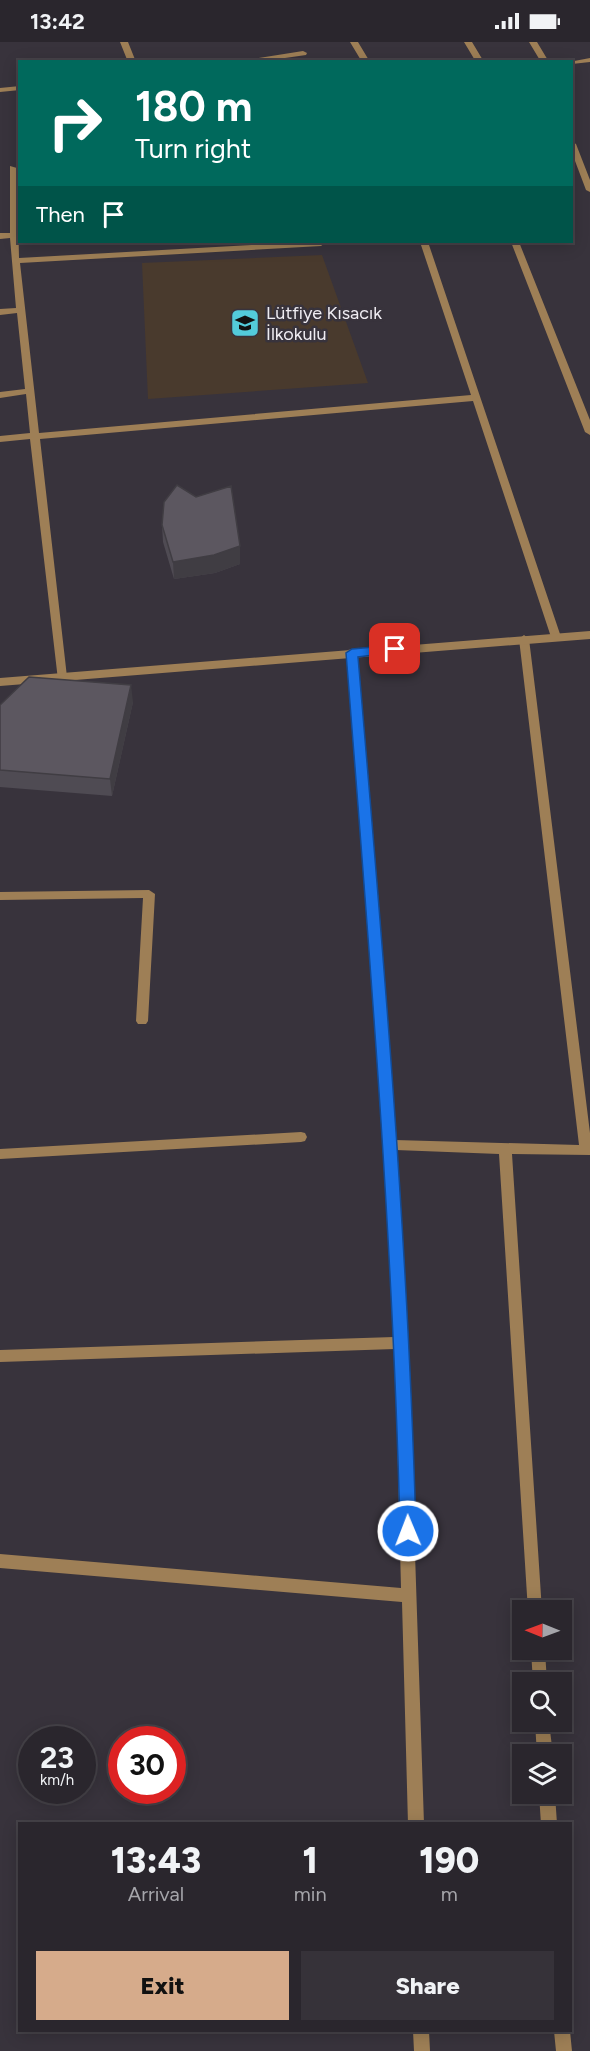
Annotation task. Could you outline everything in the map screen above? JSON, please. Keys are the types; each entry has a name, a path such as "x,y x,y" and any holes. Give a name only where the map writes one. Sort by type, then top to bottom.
{"street":[{"path":"124,42 131,60"},
{"path":"354,42 365,60"},
{"path":"468,42 479,60"},
{"path":"533,42 544,60"},
{"path":"252,60 303,53"},
{"path":"573,62 590,60"},
{"path":"0,90 18,88"},
{"path":"573,147 590,190"},
{"path":"0,169 16,168 15,261 62,677"},
{"path":"0,236 15,235"},
{"path":"15,261 321,243"},
{"path":"424,243 455,331 474,398 556,637"},
{"path":"515,243 590,432"},
{"path":"0,312 21,310"},
{"path":"0,395 30,391"},
{"path":"0,439 35,438 474,398"},
{"path":"0,682 590,635"},
{"path":"389,1144 586,1151 524,639"},
{"path":"352,653 383,1037 401,1343 416,1822"},
{"path":"0,896 149,894 142,1021"},
{"path":"0,1154 301,1137"},
{"path":"505,1149 534,1600"},
{"path":"0,1356 401,1343"},
{"path":"0,1561 410,1596"},
{"path":"548,1804 549,1822"},
{"path":"421,2032 422,2051"},
{"path":"562,2032 564,2051"}],"shaded area":[{"name":"Lütfiye Kısacık İlkokulu","path":"322,255 368,383 148,399 142,263"}],"building":[{"path":"177,485 196,497 231,486 240,546 214,555 173,562 162,525 164,502"},
{"path":"29,677 131,685 110,779 0,770 0,705"}],"place":[{"name":"Lütfiye Kısacık İlkokulu","path":"245,323"}],"route":[{"path":"395,649 352,653 383,1037 405,1422 408,1531"}]}
